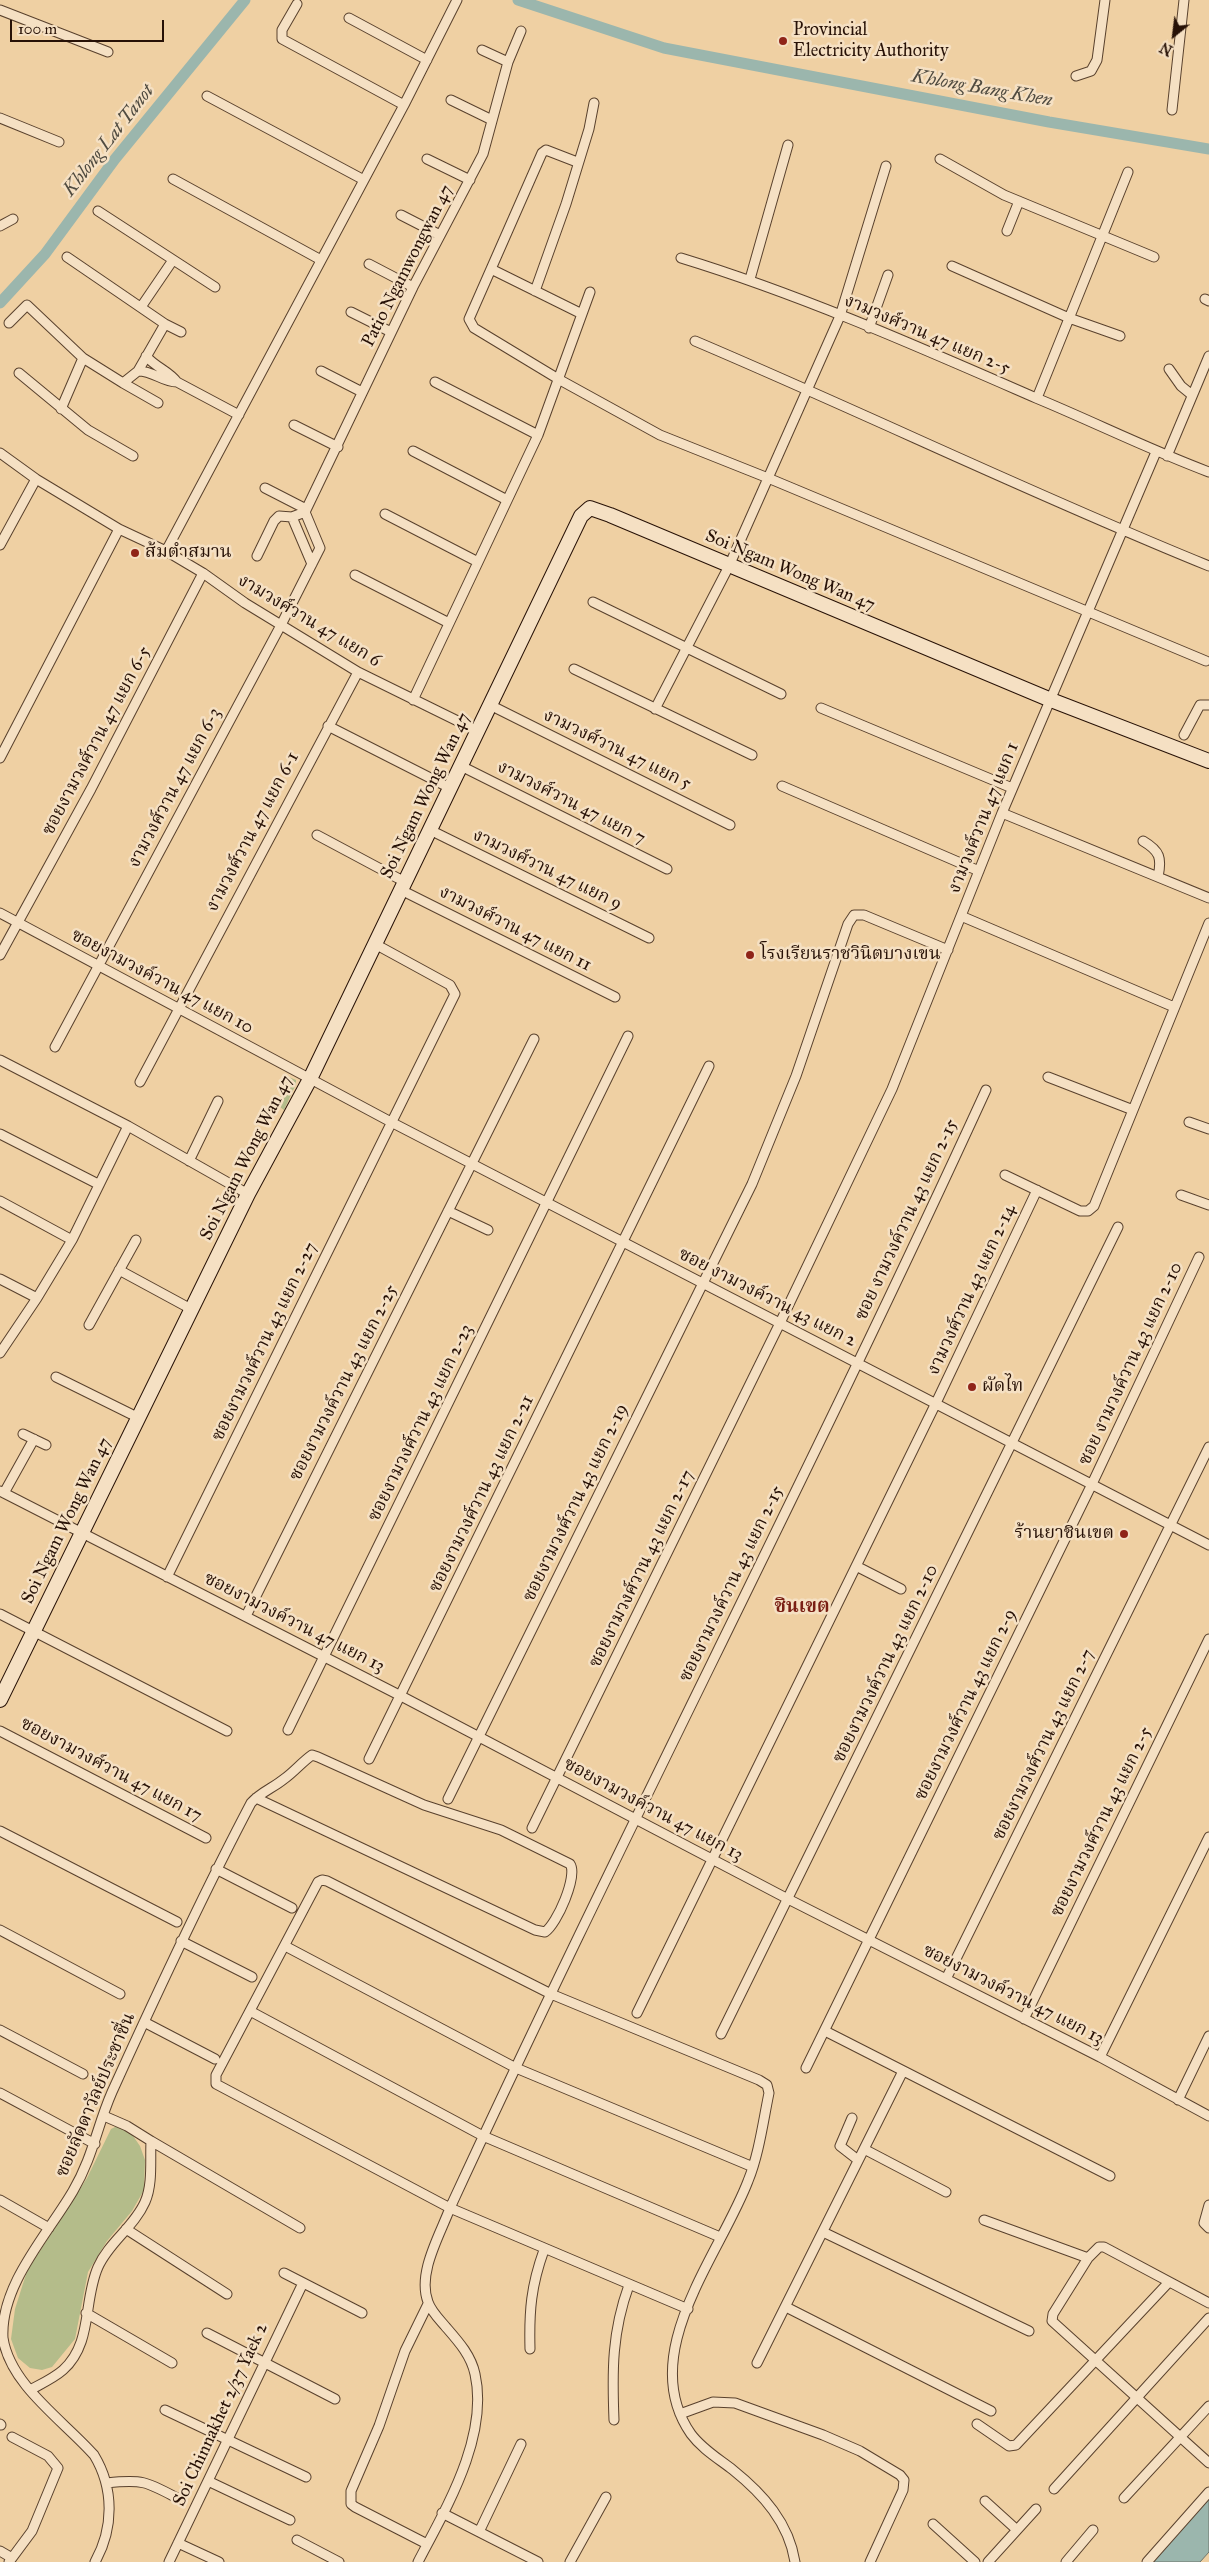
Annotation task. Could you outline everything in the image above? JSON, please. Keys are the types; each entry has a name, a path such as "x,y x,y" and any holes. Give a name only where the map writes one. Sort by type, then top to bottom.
{"street":[{"path":"1076,76 1091,71 1097,60 1105,0"},
{"path":"1172,110 1184,0"},
{"path":"166,551 404,105 456,1"},
{"path":"297,4 282,30 282,39 404,105"},
{"path":"0,10 108,52"},
{"path":"349,18 427,60"},
{"name":"Patio Ngamwongwan 47","path":"305,510 338,447 362,392 413,287 483,154 508,62 521,31"},
{"path":"482,50 508,62"},
{"path":"207,96 364,180"},
{"path":"451,100 492,120"},
{"path":"535,291 566,204 577,162 591,123 594,103"},
{"path":"0,118 59,142"},
{"path":"750,279 788,145"},
{"path":"577,162 551,151 546,150 542,153 469,319 470,324 560,380 651,431 1206,661"},
{"path":"427,159 470,180"},
{"path":"940,160 951,168 1019,201 1154,257"},
{"path":"656,708 730,566 840,316 886,166"},
{"path":"1037,398 1128,172"},
{"path":"173,179 322,260"},
{"path":"1007,231 1019,201"},
{"path":"98,211 215,287"},
{"path":"401,215 440,236"},
{"path":"0,226 13,219"},
{"path":"67,257 165,324 181,332"},
{"name":"งามวงศ์วาน 47 แยก 2-5","path":"681,258 750,279 1037,398 1156,452 1209,472"},
{"path":"141,307 173,260"},
{"path":"369,264 413,287"},
{"path":"952,266 1069,318 1120,336"},
{"path":"491,270 582,314"},
{"path":"869,328 888,275"},
{"path":"413,700 538,435 560,380 590,292"},
{"path":"9,323 27,305 83,358 158,403"},
{"path":"351,312 391,332"},
{"path":"123,383 138,370 165,324"},
{"path":"695,341 808,389 1122,531 1209,566"},
{"path":"146,356 152,364 172,375 177,382 239,416"},
{"path":"1167,456 1209,356"},
{"path":"61,409 83,358"},
{"path":"1169,369 1182,386 1192,395"},
{"path":"138,370 149,371 169,382 177,382"},
{"path":"321,371 362,392"},
{"path":"19,373 88,430 133,456"},
{"path":"435,382 538,435"},
{"path":"294,425 338,447"},
{"path":"413,451 507,500"},
{"name":"งามวงศ์วาน 47 แยก 1","path":"780,1323 892,1089 978,870 1156,452"},
{"name":"งามวงศ์วาน 47 แยก 6","path":"0,453 36,479 119,529 166,551 203,573 281,625 358,672 478,731"},
{"path":"0,545 36,479"},
{"path":"265,488 305,510"},
{"name":"Soi Ngam Wong Wan 47","path":"0,1700 248,1194 310,1079 581,516 586,511 590,508 610,515 1051,700 1209,760"},
{"path":"257,556 274,521 279,516 292,517 305,510"},
{"name":"งามวงศ์วาน 47 แยก 6-3","path":"55,1047 281,625 320,548 305,510"},
{"path":"385,514 478,562"},
{"path":"292,517 312,564"},
{"path":"0,758 119,529"},
{"name":"ซอยงามวงศ์วาน 47 แยก 6-5","path":"0,955 203,573"},
{"path":"355,575 449,623"},
{"path":"593,602 781,694"},
{"path":"574,669 752,755"},
{"name":"งามวงศ์วาน 47 แยก 6-1","path":"140,1082 177,1009 358,672"},
{"name":"งามวงศ์วาน 47 แยก 5","path":"490,705 730,824"},
{"path":"1184,735 1200,705 1209,705"},
{"path":"821,708 1012,788"},
{"path":"328,726 450,788"},
{"name":"งามวงศ์วาน 47 แยก 7","path":"461,766 667,869"},
{"path":"782,786 978,870"},
{"path":"1002,813 1209,898"},
{"name":"งามวงศ์วาน 47 แยก 9","path":"430,830 650,938"},
{"name":"งามวงศ์วาน 47 แยก 11","path":"317,835 403,886 615,997"},
{"path":"1143,841 1158,851 1160,856 1158,877"},
{"name":"ซอยงามวงค์วาน 47 แยก 10","path":"0,913 310,1079"},
{"name":"ซอยงามวงศ์วาน 43 แยก 2-19","path":"448,1799 755,1175 796,1076 848,924 854,915 864,916 948,950"},
{"path":"961,916 1174,1008"},
{"path":"1005,1174 1080,1211 1092,1209 1209,924"},
{"name":"ซอยงามวงศ์วาน 43 แยก 2-27","path":"167,1577 455,994 450,985 375,944"},
{"name":"ซอยงามวงศ์วาน 43 แยก 2-23","path":"288,1730 628,1036"},
{"name":"ซอยงามวงค์วาน 43 แยก 2-25","path":"246,1616 534,1039"},
{"path":"0,1060 128,1126 248,1194"},
{"name":"ซอยงามวงศ์วาน 43 แยก 2-21","path":"369,1759 709,1066"},
{"path":"1048,1077 1133,1110"},
{"name":"ซอย งามวงค์วาน 43 แยก 2","path":"310,1079 1209,1545"},
{"name":"ซอย งามวงค์วาน 43 แยก 2-15","path":"858,1363 986,1090"},
{"path":"189,1160 218,1101"},
{"path":"1189,1122 1209,1129"},
{"path":"0,1352 37,1298 72,1240 128,1126"},
{"path":"0,1134 98,1184"},
{"name":"งามวงศ์วาน 43 แยก 2-14","path":"637,2013 936,1404 1038,1190"},
{"path":"1181,1195 1209,1205"},
{"path":"0,1201 72,1240"},
{"path":"448,1211 488,1230"},
{"name":"ซอยงามวงค์วาน 43 แยก 2-10","path":"721,2034 1118,1227"},
{"path":"89,1325 136,1240"},
{"name":"ซอย งามวงค์วาน 43 แยก 2-10","path":"1092,1484 1199,1256"},
{"path":"119,1270 191,1309"},
{"path":"0,1279 37,1298"},
{"name":"ซอยงามวงศ์วาน 43 แยก 2-17","path":"532,1828 780,1323"},
{"name":"ซอยงามวงค์วาน 43 แยก 2-15","path":"428,2304 425,2278 450,2208 634,1818 858,1363"},
{"path":"56,1377 139,1418"},
{"path":"23,1434 46,1445"},
{"path":"2,1492 34,1440"},
{"name":"ซอยงามวงศ์วาน 43 แยก 2-7","path":"946,1979 1209,1446"},
{"name":"ซอยงามวงศ์วาน 43 แยก 2-9","path":"806,2068 1092,1484"},
{"name":"ซอยงามวงค์วาน 47 แยก 13","path":"2,1492 401,1696 788,1899 1100,2057 1209,2116"},
{"path":"856,1566 901,1589"},
{"path":"1,1615 227,1731"},
{"name":"ซอยงามวงศ์วาน 43 แยก 2-5","path":"1024,2019 1209,1639"},
{"name":"ซอยงามวงศ์วาน 47 แยก 17","path":"0,1731 206,1838"},
{"name":"ซอยลัดดาวัลย์ประชาชื่น","path":"95,2562 105,2539 110,2507 107,2483 102,2469 94,2455 30,2390 13,2367 3,2337 2,2309 17,2276 85,2169 96,2144 110,2095 216,1869 256,1798 283,1781 312,1755 424,1805 501,1830 570,1864 573,1874 567,1894 552,1925 545,1932 535,1930 256,1798"},
{"path":"0,1831 177,1922"},
{"path":"1100,2057 1209,1837"},
{"path":"216,1869 292,1908"},
{"path":"688,2310 544,2250 450,2208 216,2084 216,2075 318,1882 322,1880 552,1994 767,2085 769,2093 753,2167 748,2182 720,2237 688,2310 672,2361 671,2376 680,2414 691,2433 699,2443 755,2489 774,2510 788,2533 795,2562"},
{"path":"0,1930 120,1994"},
{"path":"181,1941 252,1977"},
{"path":"285,1946 516,2068 753,2167"},
{"path":"250,2012 483,2136 720,2237"},
{"path":"144,2022 215,2059"},
{"path":"0,2030 84,2074"},
{"path":"825,2031 1110,2176"},
{"path":"1178,2100 1209,2036"},
{"path":"757,2363 903,2071"},
{"path":"0,2093 96,2144"},
{"path":"104,2116 127,2126 180,2160 300,2228"},
{"path":"852,2118 840,2146 858,2160"},
{"path":"30,2390 62,2371 74,2356 86,2330 86,2313 91,2284 98,2265 145,2201 150,2172 151,2141"},
{"path":"864,2149 946,2192"},
{"path":"0,2200 49,2228"},
{"path":"1209,2206 1204,2223 1209,2228"},
{"path":"984,2220 1088,2258"},
{"path":"126,2229 227,2294"},
{"path":"823,2232 1029,2331"},
{"path":"1209,2303 1104,2247 1097,2247 1053,2314 1052,2321 1209,2463"},
{"path":"530,2349 530,2302 535,2275 544,2250"},
{"path":"284,2273 362,2313"},
{"path":"976,2424 1013,2446 1169,2282"},
{"name":"Soi Chinnakhet 2/37 Yaek 2","path":"169,2562 303,2283"},
{"path":"614,2420 612,2373 615,2334 629,2285"},
{"path":"418,2562 427,2544 442,2513 469,2455 475,2433 477,2393 475,2375 470,2358 428,2304 405,2351 379,2426 354,2482 350,2498 351,2504 355,2507 427,2544"},
{"path":"786,2308 991,2411"},
{"path":"86,2313 172,2363"},
{"path":"1054,2489 1209,2318"},
{"path":"208,2334 335,2399"},
{"path":"680,2414 713,2402 734,2402 823,2435 860,2451 900,2475 904,2480 903,2490 870,2562"},
{"path":"1124,2498 1209,2406"},
{"path":"165,2410 306,2477"},
{"path":"0,2551 10,2560 32,2531 58,2468 48,2456 12,2437"},
{"path":"479,2532 521,2444"},
{"path":"107,2483 136,2480 149,2483 179,2499"},
{"path":"208,2481 290,2520"},
{"path":"1147,2562 1209,2492"},
{"path":"570,2562 606,2498"},
{"path":"985,2501 1017,2530"},
{"path":"988,2562 1036,2509"},
{"path":"442,2513 538,2562"},
{"path":"933,2524 975,2562"},
{"path":"1066,2562 1093,2530"},
{"path":"298,2540 339,2562"},
{"path":"178,2543 219,2562"}],"green space":[{"path":"289,1077 296,1080 296,1084 284,1110 277,1105"},
{"path":"117,2126 131,2133 140,2146 145,2160 144,2190 132,2211 107,2241 88,2272 75,2339 52,2367 42,2370 30,2368 18,2358 11,2339 15,2309 27,2271 87,2178 111,2129"}],"water":[{"path":"1209,2498 1209,2552 1200,2562 1151,2562"}],"waterway":[{"name":"Khlong Lat Tanot","path":"0,303 45,254 115,159 245,0"},
{"name":"Khlong Bang Khen","path":"518,0 664,48 1049,122 1209,149"}],"place":[{"name":"Provincial Electricity Authority","path":"783,41"},
{"name":"ส้มตำสมาน","path":"135,553"},
{"name":"โรงเรียนราชวินิตบางเขน","path":"750,955"},
{"name":"ผัดไท","path":"972,1387"},
{"name":"ร้านยาชินเขต","path":"1124,1534"}],"district":[{"name":"ชินเขต","path":"802,1607"}]}
